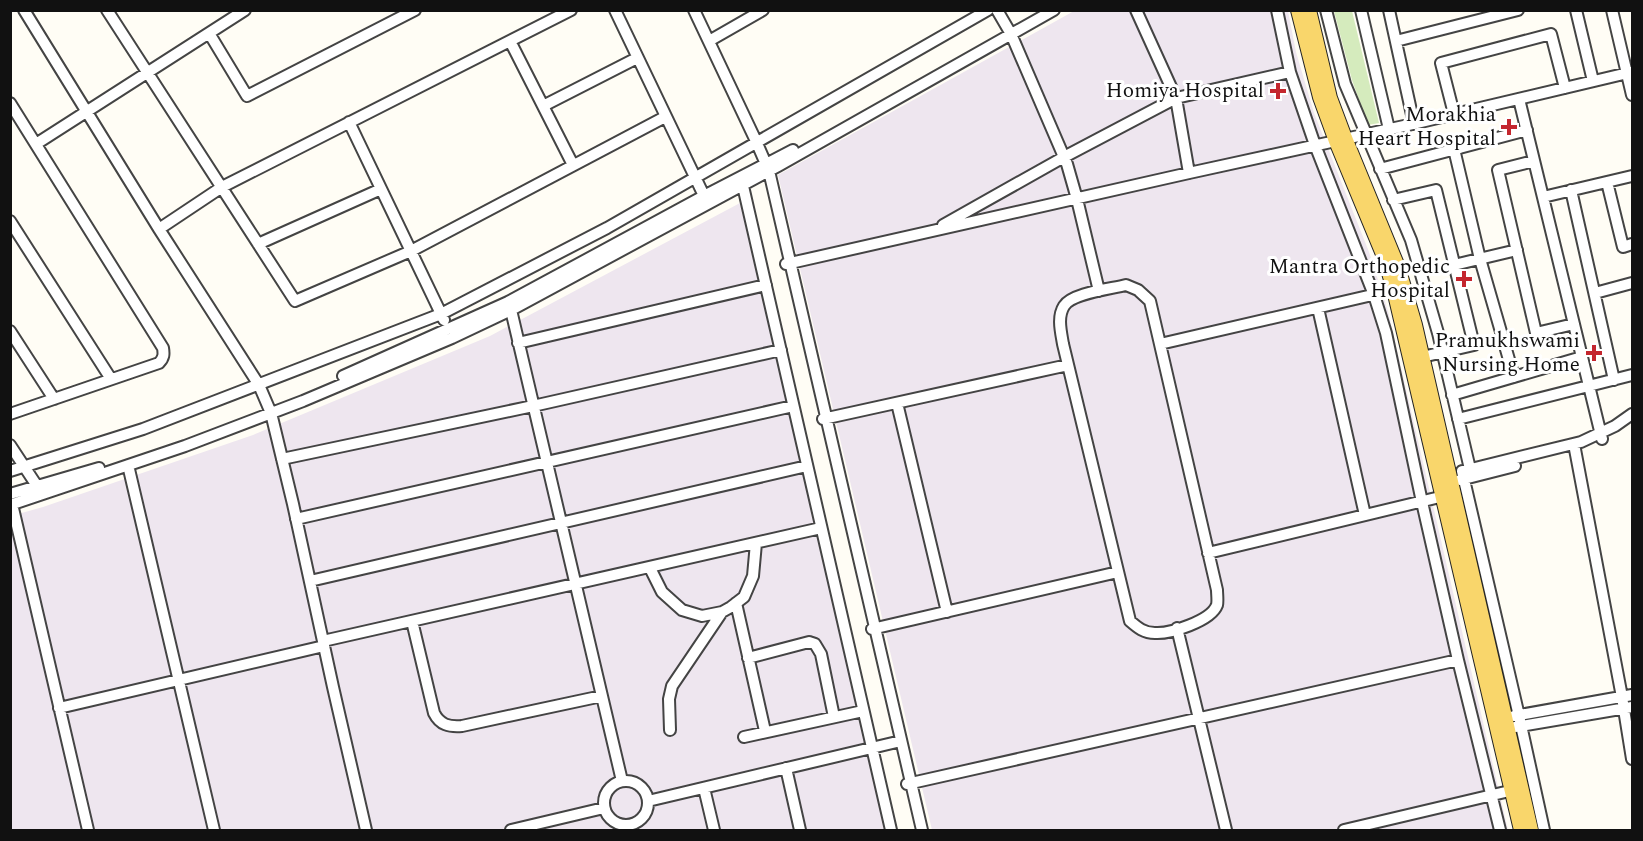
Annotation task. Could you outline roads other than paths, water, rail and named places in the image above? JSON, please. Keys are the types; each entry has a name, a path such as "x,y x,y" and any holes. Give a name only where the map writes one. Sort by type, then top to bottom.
{"main road":[{"path":"1298,10 1320,97 1398,267 1415,325 1453,479 1508,723 1521,831"},
{"path":"1309,10 1340,140 1381,248 1453,479"},
{"path":"1517,790 1531,831"}],"street":[{"path":"24,10 159,229 259,385 270,410 366,831"},
{"path":"107,10 295,301 411,251 665,117"},
{"path":"36,144 245,10"},
{"path":"209,33 247,96 415,10"},
{"path":"159,229 222,187 571,10"},
{"path":"615,10 706,200"},
{"path":"694,10 756,141 765,167 920,831"},
{"path":"709,41 763,10"},
{"path":"10,471 143,429 441,314 606,228 988,10"},
{"path":"997,10 1010,32 1064,157 1077,199 1099,291"},
{"path":"1010,32 1042,10"},
{"path":"40,491 185,446 450,333 511,310 765,167 1054,10"},
{"path":"1136,10 1176,98 1189,173"},
{"path":"1277,10 1290,72 1315,145 1374,295 1386,333 1458,660 1500,831"},
{"path":"1326,10 1345,84 1411,240 1442,353 1458,419 1453,479"},
{"path":"1361,10 1389,129"},
{"path":"1389,10 1414,124"},
{"path":"1396,41 1518,10"},
{"path":"1576,10 1593,81"},
{"path":"1612,10 1630,72 1632,95"},
{"path":"1454,114 1441,63 1551,34 1565,88"},
{"path":"510,41 573,165"},
{"path":"543,106 637,58"},
{"path":"933,231 1064,157 1176,98 1290,72"},
{"path":"788,264 1414,124 1630,72"},
{"path":"1519,99 1601,436"},
{"path":"10,103 163,348 164,354 159,363 10,414"},
{"path":"349,123 450,333"},
{"path":"1380,169 1527,130"},
{"path":"1454,149 1480,259 1514,377"},
{"path":"1534,162 1498,170 1536,333 1574,324"},
{"path":"450,333 706,200 743,186 765,167"},
{"path":"1543,197 1632,176"},
{"path":"1607,182 1623,247 1632,244"},
{"path":"743,186 891,831"},
{"path":"258,244 381,189"},
{"path":"1393,200 1436,190 1474,345 1422,357"},
{"path":"1571,190 1614,380"},
{"path":"10,221 111,379"},
{"path":"1454,265 1517,250"},
{"path":"1594,293 1632,283"},
{"path":"518,343 766,285"},
{"path":"1126,285 1138,290 1150,301 1160,344 1217,590 1217,604 1210,614 1197,623 1156,633 1140,630 1130,621 1059,323 1064,306 1074,297 1126,285"},
{"path":"1160,344 1395,290"},
{"path":"1318,308 1365,515"},
{"path":"511,310 622,781"},
{"path":"10,331 54,399"},
{"path":"282,459 781,350"},
{"path":"1452,395 1582,357"},
{"path":"825,419 1068,365"},
{"path":"1458,419 1632,375"},
{"path":"897,403 947,612"},
{"path":"296,519 793,406"},
{"path":"88,831 11,501 270,410"},
{"path":"1601,436 1632,414"},
{"path":"1208,553 1422,502 1453,479 1575,446 1632,422"},
{"path":"10,445 40,491"},
{"path":"1575,446 1627,696 1632,759"},
{"path":"128,465 214,831"},
{"path":"310,581 807,466"},
{"path":"59,708 412,621 821,528"},
{"path":"650,568 662,592 682,610 702,616 722,612 744,597 753,576 756,543"},
{"path":"874,629 1118,572"},
{"path":"736,603 765,731"},
{"path":"670,730 669,699 672,686 722,612"},
{"path":"412,621 434,713 444,725 462,726 602,696"},
{"path":"1177,628 1226,831"},
{"path":"748,658 809,642 815,644 821,654 834,717"},
{"path":"909,784 1458,660"},
{"path":"1508,723 1627,696"},
{"path":"1508,723 1628,708"},
{"path":"744,737 863,711"},
{"path":"1508,723 1544,831"},
{"path":"648,801 899,741"},
{"path":"786,768 800,831"},
{"path":"622,781 639,786 645,792 648,801 644,816 630,828 612,821 604,808 604,798 608,789 622,781"},
{"path":"704,788 714,831"},
{"path":"1344,831 1517,790"},
{"path":"511,831 551,826 604,808"}],"place":[{"name":"Homiya Hospital","path":"1278,91"},
{"name":"Morakhia Heart Hospital","path":"1509,127"},
{"name":"Mantra Orthopedic Hospital","path":"1464,279"},
{"name":"Pramukhswami Nursing Home","path":"1594,353"}]}
